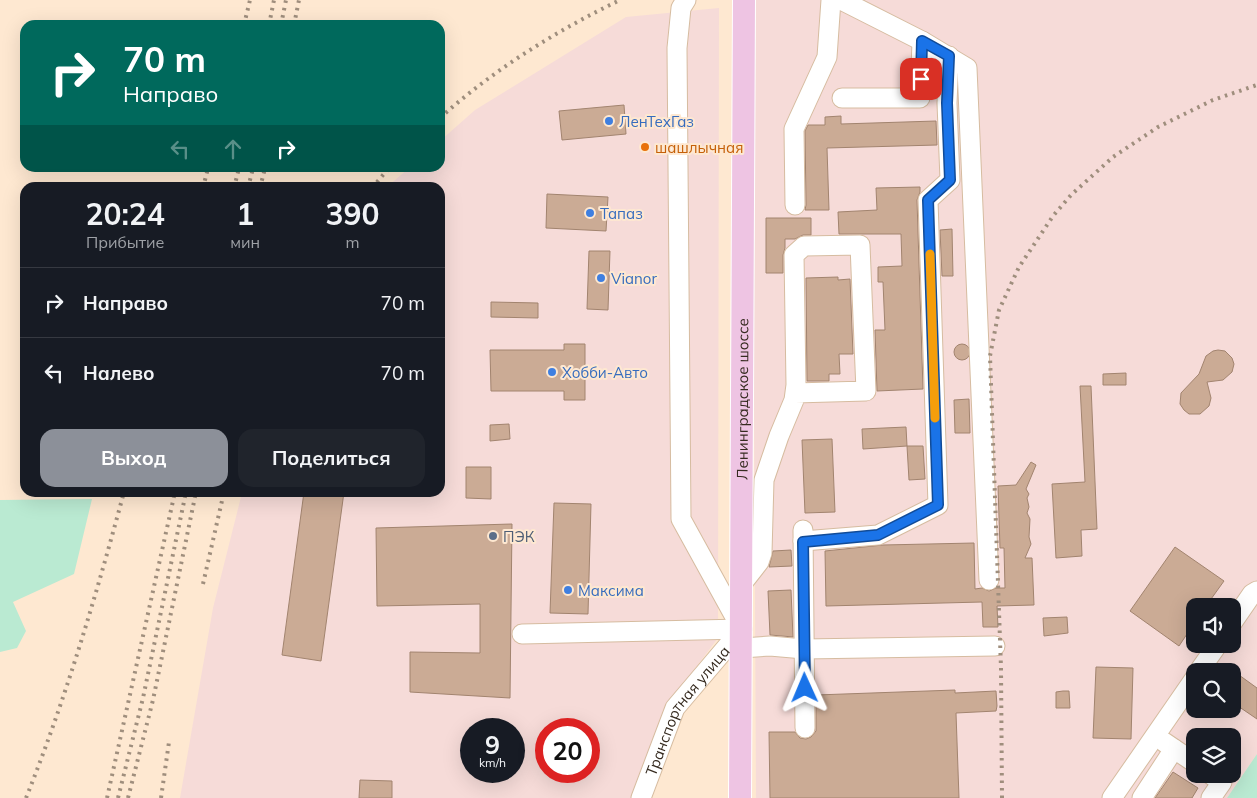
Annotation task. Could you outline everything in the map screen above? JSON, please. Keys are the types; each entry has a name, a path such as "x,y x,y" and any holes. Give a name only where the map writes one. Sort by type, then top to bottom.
{"main road":[{"name":"Ленинградское шоссе","path":"740,798 744,0"}],"street":[{"path":"686,0 681,8 677,48 681,519 742,639"},
{"path":"795,206 794,129 827,57 831,0"},
{"path":"841,0 922,41 967,68 989,580"},
{"path":"842,98 920,98 922,41"},
{"path":"805,728 803,536 878,535 938,505 928,200 950,180 947,103 949,56"},
{"path":"741,585 759,562 762,553 764,480 794,400 794,255 804,246 860,245 866,391 795,393"},
{"path":"1241,610 1252,594 1257,591"},
{"path":"522,634 742,639 770,646 804,649 995,646"},
{"name":"Транспортная улица","path":"641,798 675,708 742,639"},
{"path":"1112,798 1186,691"},
{"path":"1155,735 1186,757"},
{"path":"1142,798 1174,749"},
{"path":"1211,798 1221,783"}],"shaded area":[{"path":"752,0 1257,0 1257,754 1241,777 1241,728 1186,728 1186,783 1237,783 1227,798 756,798"},
{"path":"719,8 718,638 669,703 633,798 180,798 213,608 241,497 445,497 445,182 393,182 404,172 445,172 445,137 475,110 626,17"}],"green space":[{"path":"92,499 74,574 13,602 26,631 17,648 0,652 0,500"},
{"path":"1257,754 1257,798 1227,798 1237,783 1241,783 1241,777"}],"building":[{"path":"624,105 626,134 562,140 559,111"},
{"path":"841,116 841,124 936,121 937,145 827,148 829,210 805,210 805,131 808,125 825,125 825,117"},
{"path":"920,187 917,200 923,389 877,391 875,330 885,330 883,282 878,282 878,267 902,266 901,234 839,234 838,212 877,210 876,188"},
{"path":"547,194 608,197 606,231 546,228"},
{"path":"766,218 811,218 811,235 803,235 795,239 785,239 783,273 766,273"},
{"path":"952,229 953,276 942,276 940,230"},
{"path":"589,251 610,251 608,310 587,309"},
{"path":"838,277 838,280 850,279 853,354 839,354 840,374 829,374 829,381 807,381 806,278"},
{"path":"491,302 538,303 538,318 491,317"},
{"path":"564,344 585,344 585,400 564,400 564,391 491,391 490,350 564,350"},
{"path":"962,344 968,346 970,352 968,358 962,360 956,358 954,352 956,346"},
{"path":"1218,350 1225,351 1232,358 1234,364 1232,372 1223,380 1207,382 1211,398 1209,406 1200,414 1189,414 1180,404 1181,393 1199,374 1206,356"},
{"path":"1126,373 1126,385 1103,385 1103,374"},
{"path":"1080,386 1091,386 1097,529 1081,530 1082,556 1056,558 1052,484 1085,482"},
{"path":"969,399 970,433 955,433 954,400"},
{"path":"509,424 510,439 490,441 490,425"},
{"path":"906,427 907,446 863,449 862,429"},
{"path":"832,439 835,512 805,513 802,440"},
{"path":"907,446 923,446 925,479 909,480"},
{"path":"1031,462 1036,465 1026,489 1029,494 1027,498 1029,507 1027,513 1030,519 1029,537 1031,544 1025,558 1032,558 1034,605 997,606 998,627 983,627 982,602 826,606 825,551 883,545 974,543 975,589 982,588 989,591 996,588 1005,588 1004,548 1000,548 998,486 1016,485"},
{"path":"466,467 491,467 491,499 466,498"},
{"path":"303,497 343,497 321,661 282,655"},
{"path":"554,503 591,504 588,614 550,613"},
{"path":"512,524 510,698 410,692 410,652 480,653 480,604 377,606 376,528"},
{"path":"1175,547 1224,581 1212,598 1186,598 1186,636 1179,646 1130,611"},
{"path":"791,550 792,566 769,567 773,551"},
{"path":"791,590 793,637 770,635 768,591"},
{"path":"1067,617 1068,633 1044,636 1043,618"},
{"path":"1096,667 1133,668 1131,739 1093,738"},
{"path":"1241,676 1257,688 1257,719 1241,708"},
{"path":"955,690 955,693 996,691 997,706 996,711 956,713 959,798 770,798 769,732 795,732 800,738 806,739 811,737 816,731 816,695"},
{"path":"1069,691 1070,708 1056,708 1056,692"},
{"path":"1173,772 1186,780 1186,783 1190,783 1198,788 1192,798 1155,798"},
{"path":"360,780 392,781 392,798 359,798"}],"railway":[{"path":"245,20 250,0"},
{"path":"270,20 274,0"},
{"path":"282,20 286,0"},
{"path":"295,20 299,0"},
{"path":"445,114 503,68 549,38 620,0"},
{"path":"1002,798 1001,668 990,356 999,310 1019,267 1053,216 1071,195 1113,157 1158,127 1213,100 1257,85"},
{"path":"204,182 207,172"},
{"path":"236,182 238,172"},
{"path":"250,182 252,172"},
{"path":"262,182 264,172"},
{"path":"377,182 386,172"},
{"path":"26,798 80,646 123,497"},
{"path":"107,798 174,497"},
{"path":"118,798 143,698 185,497"},
{"path":"128,798 153,700 195,497"},
{"path":"203,584 223,497"},
{"path":"161,798 169,742"}],"slow traffic":[{"path":"930,254 935,418"}],"place":[{"name":"ЛенТехГаз","path":"609,121"},
{"name":"шашлычная","path":"645,147"},
{"name":"Тапаз","path":"590,213"},
{"name":"Vianor","path":"601,278"},
{"name":"Хобби-Авто","path":"552,372"},
{"name":"ПЭК","path":"493,536"},
{"name":"Максима","path":"568,590"}],"route":[{"path":"805,688 803,542 878,535 938,505 928,200 950,180 947,103 949,56 922,41 921,79"}]}
